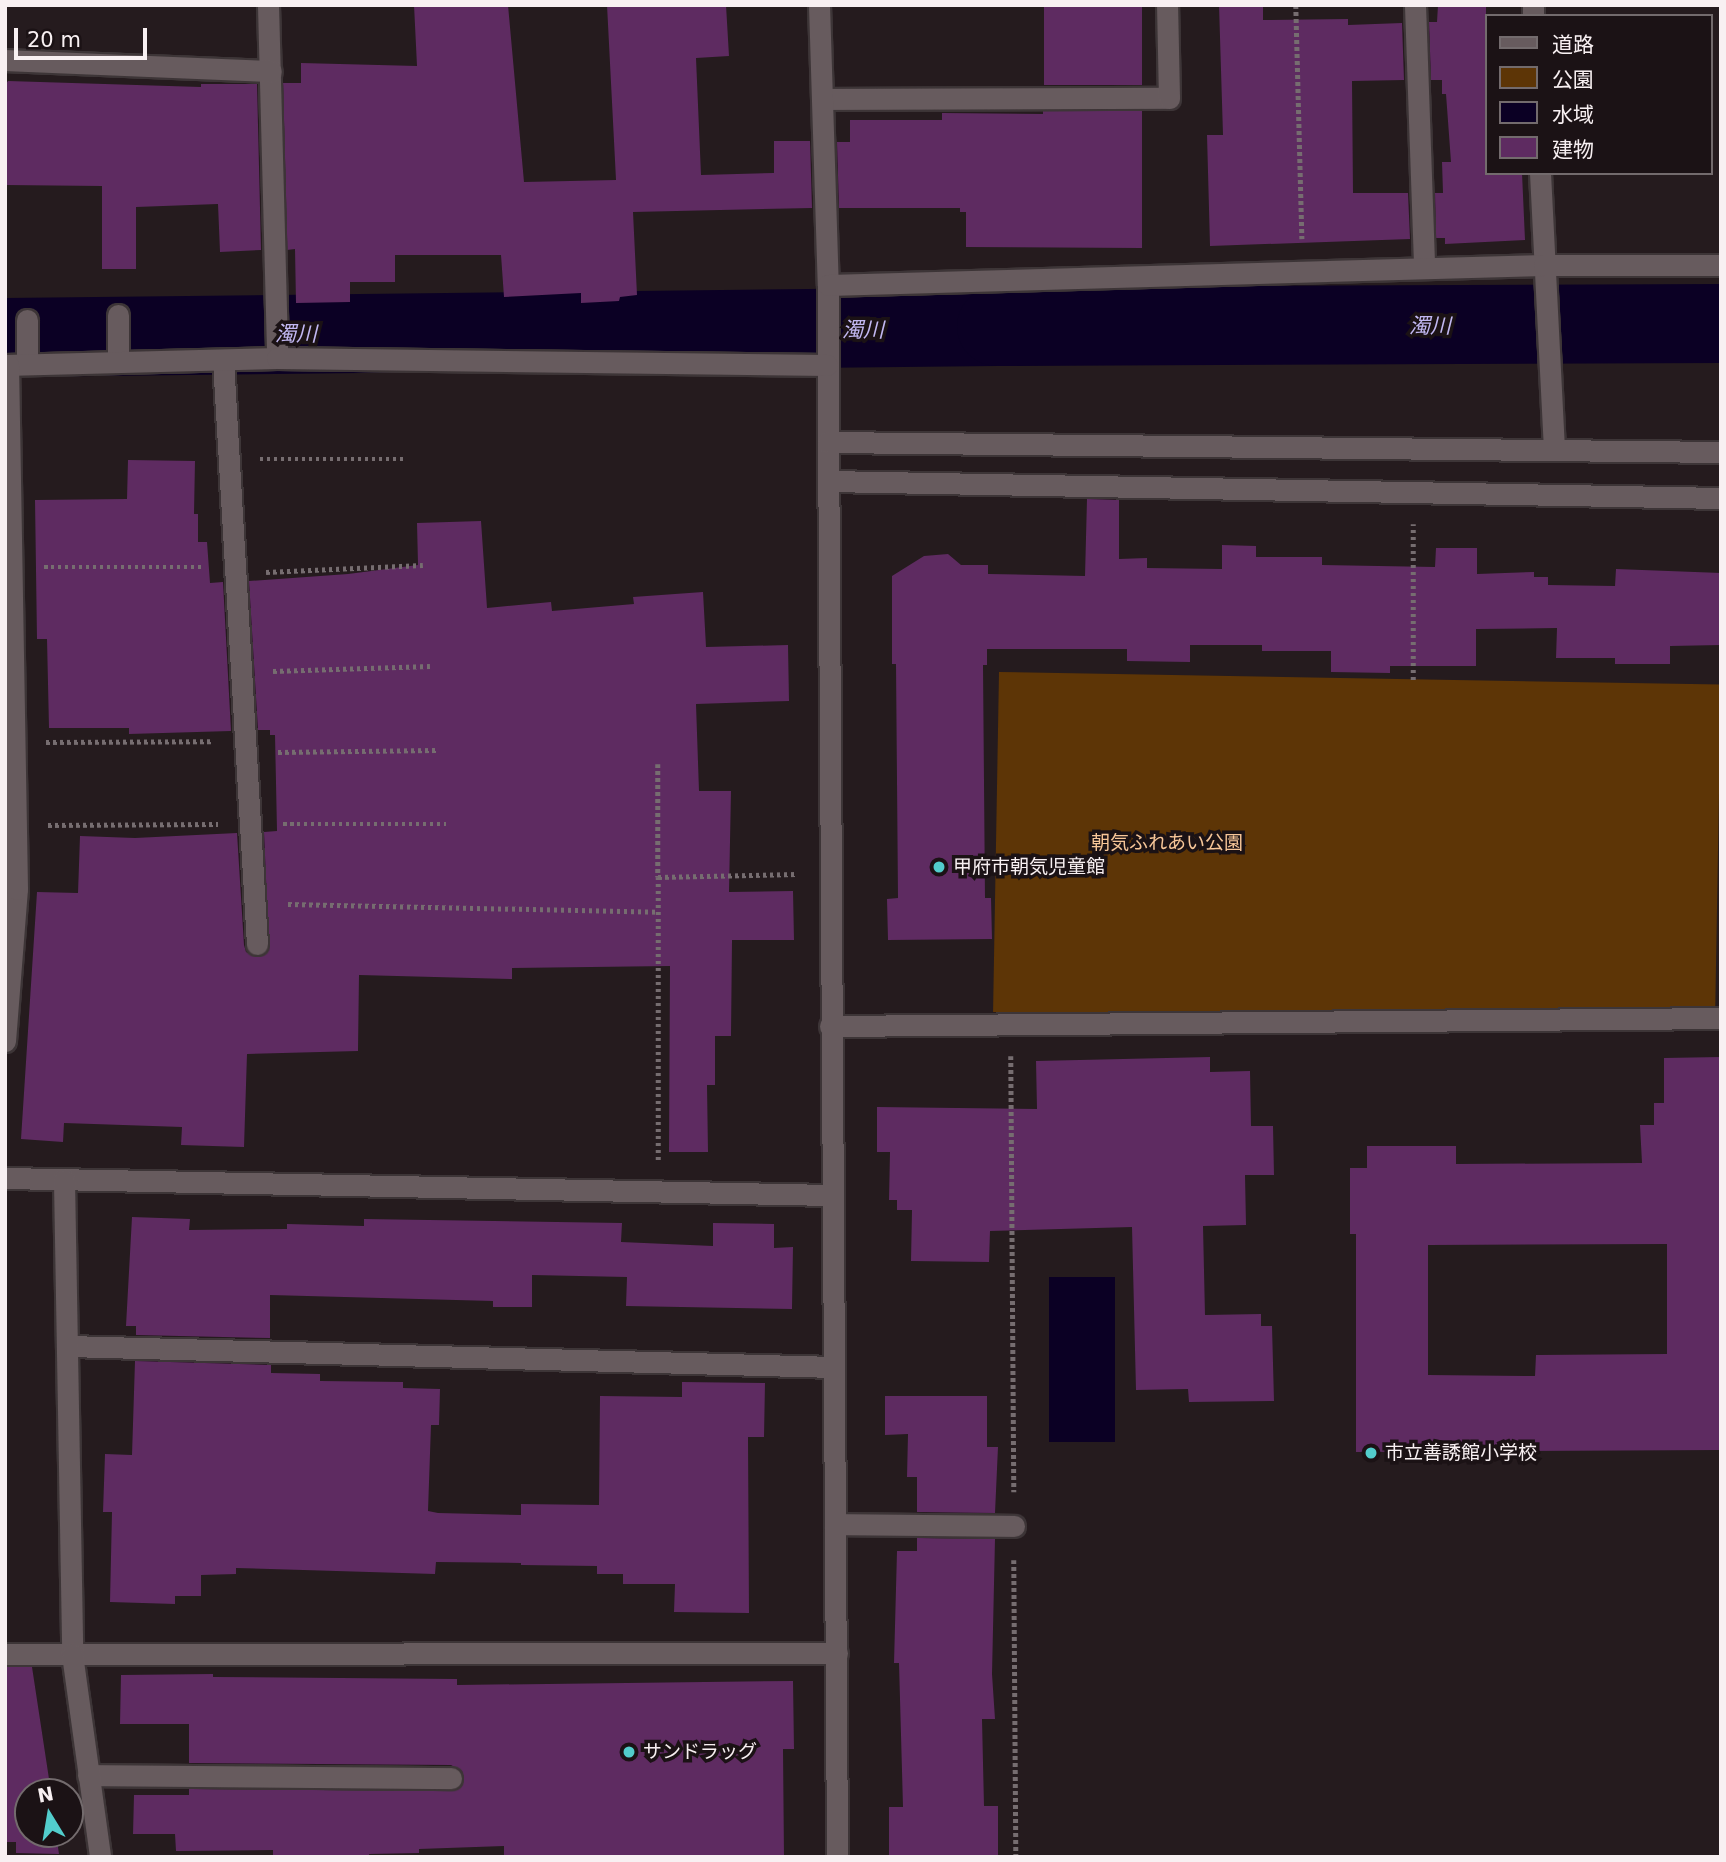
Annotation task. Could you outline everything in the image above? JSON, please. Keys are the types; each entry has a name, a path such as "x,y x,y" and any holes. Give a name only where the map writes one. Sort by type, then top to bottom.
{"street":[{"path":"268,5 277,352"},
{"path":"819,5 828,286 830,1026 838,1857"},
{"path":"822,99 1169,98 1167,5"},
{"path":"1415,5 1424,268"},
{"path":"5,60 271,71"},
{"path":"1540,175 1554,450"},
{"path":"828,286 1424,268 1545,274 1721,265"},
{"path":"118,315 118,355"},
{"path":"5,1041 17,889 12,567 17,360 27,320"},
{"path":"17,360 118,355 223,360 277,352 827,363"},
{"path":"223,360 257,944"},
{"path":"828,442 1721,452"},
{"path":"828,481 1721,498"},
{"path":"830,1026 1721,1018"},
{"path":"5,1178 832,1195"},
{"path":"64,1180 72,1654 100,1857"},
{"path":"68,1346 833,1367"},
{"path":"835,1524 1014,1526"},
{"path":"5,1654 837,1653"},
{"path":"88,1775 451,1778"}],"path":[{"path":"1296,5 1303,272"},
{"path":"229,459 406,459"},
{"path":"1413,492 1413,680"},
{"path":"12,567 235,570 423,565"},
{"path":"241,672 430,666"},
{"path":"15,742 436,750"},
{"path":"658,764 658,1191"},
{"path":"16,825 446,824"},
{"path":"658,877 830,874"},
{"path":"254,903 658,912"},
{"path":"1011,1026 1016,1857"}],"green space":[{"name":"朝気ふれあい公園","path":"999,672 1721,685 1715,1025 993,1012"}],"water":[{"path":"1049,1277 1115,1277 1115,1442 1049,1442"}],"building":[{"path":"414,5 508,5 524,182 616,180 607,5 726,5 729,56 696,58 701,175 774,173 774,141 810,141 812,208 633,212 637,295 620,297 619,301 581,303 581,293 504,297 501,255 395,255 395,282 350,282 350,302 296,303 295,249 287,250 283,83 301,83 301,63 417,66"},
{"path":"1044,5 1142,5 1142,85 1044,85"},
{"path":"1219,5 1263,5 1263,20 1348,19 1348,25 1402,23 1404,80 1352,81 1353,193 1408,193 1410,239 1210,246 1207,135 1223,135"},
{"path":"1438,5 1486,5 1484,175 1522,175 1525,240 1445,244 1445,238 1436,238 1435,193 1443,193 1442,162 1451,162 1446,94 1442,94 1442,80 1431,80 1429,22 1437,22"},
{"path":"8,81 201,87 201,84 257,84 261,250 220,252 218,204 136,207 136,269 102,269 102,186 5,185 5,85"},
{"path":"1043,111 1142,111 1142,248 966,247 966,212 960,212 960,208 839,208 837,142 850,142 850,120 942,120 942,113 1043,114"},
{"path":"128,460 195,461 194,514 198,514 198,542 207,542 210,583 223,582 231,731 129,734 129,728 49,728 47,639 37,639 35,500 127,499"},
{"path":"1087,499 1119,500 1119,559 1147,558 1147,568 1222,569 1222,545 1256,546 1256,557 1322,557 1322,565 1435,567 1436,548 1477,548 1477,574 1534,572 1534,577 1548,577 1548,585 1615,586 1616,569 1721,573 1721,645 1670,646 1670,664 1615,664 1615,658 1556,658 1557,628 1476,629 1476,666 1390,666 1390,673 1331,672 1331,651 1262,651 1262,645 1190,645 1190,662 1127,661 1127,649 987,649 987,665 983,665 985,898 991,898 992,939 888,940 887,899 898,898 896,664 892,664 892,576 924,556 948,554 961,565 988,565 988,574 1085,576"},
{"path":"481,521 487,608 551,602 552,611 634,604 633,597 703,592 706,647 788,645 789,701 696,704 699,791 731,791 729,892 793,891 794,940 732,940 731,1036 715,1036 715,1085 707,1085 708,1152 669,1152 670,966 512,968 512,979 359,975 358,1051 247,1054 244,1147 181,1145 182,1127 64,1123 63,1142 21,1139 37,892 78,893 80,836 135,838 237,833 244,945 246,952 257,957 269,949 264,832 277,831 275,735 270,735 270,730 258,730 249,581 348,574 418,565 417,523"},
{"path":"1210,1057 1210,1072 1250,1071 1251,1126 1273,1126 1274,1175 1245,1175 1246,1225 1203,1226 1205,1315 1261,1314 1261,1326 1272,1326 1274,1401 1189,1402 1188,1389 1136,1390 1132,1227 990,1231 989,1262 911,1261 912,1210 897,1210 897,1200 889,1200 890,1152 877,1152 877,1107 1037,1109 1036,1061"},
{"path":"1721,1057 1721,1450 1356,1452 1356,1234 1350,1234 1350,1168 1367,1168 1367,1146 1456,1146 1456,1164 1642,1163 1640,1125 1654,1125 1654,1103 1664,1103 1664,1058","holes":["1667,1244 1667,1354 1536,1355 1535,1376 1428,1375 1428,1245"]},
{"path":"132,1217 190,1219 189,1230 287,1229 287,1224 364,1226 364,1219 622,1223 621,1242 713,1246 713,1223 774,1224 774,1248 793,1247 792,1309 626,1306 627,1277 532,1275 532,1307 493,1307 493,1301 270,1295 270,1338 136,1335 136,1326 126,1326"},
{"path":"135,1361 271,1365 271,1373 320,1374 320,1381 403,1382 403,1388 440,1389 439,1425 431,1425 428,1511 438,1513 521,1515 521,1504 599,1505 600,1396 682,1397 682,1382 765,1383 764,1437 748,1437 749,1613 674,1612 675,1584 623,1584 623,1574 597,1574 597,1566 521,1563 436,1562 435,1574 236,1568 236,1574 201,1575 201,1596 175,1596 175,1604 110,1602 112,1512 103,1512 105,1454 132,1455"},
{"path":"885,1396 987,1396 987,1447 998,1447 995,1513 917,1512 917,1477 907,1477 908,1434 885,1435"},
{"path":"917,1538 995,1539 992,1674 995,1719 982,1719 984,1806 998,1806 998,1857 889,1857 889,1807 903,1807 899,1663 894,1663 897,1551 917,1551"},
{"path":"5,1667 32,1667 49,1778 14,1778 14,1842 5,1842"},
{"path":"213,1674 213,1677 457,1679 457,1685 793,1681 794,1749 783,1749 784,1857 504,1857 504,1846 419,1849 419,1853 369,1854 369,1857 273,1856 273,1850 176,1851 175,1834 133,1834 134,1795 189,1795 189,1789 451,1791 458,1789 464,1779 462,1771 451,1765 189,1763 189,1724 120,1724 121,1675"},
{"path":"16,1848 58,1848 59,1854 16,1853"}],"waterway":[{"name":"濁川","path":"5,337 996,326 1721,323"}],"place":[{"name":"甲府市朝気児童館","path":"939,867"},
{"name":"市立善誘館小学校","path":"1371,1453"},
{"name":"サンドラッグ","path":"629,1752"}]}
